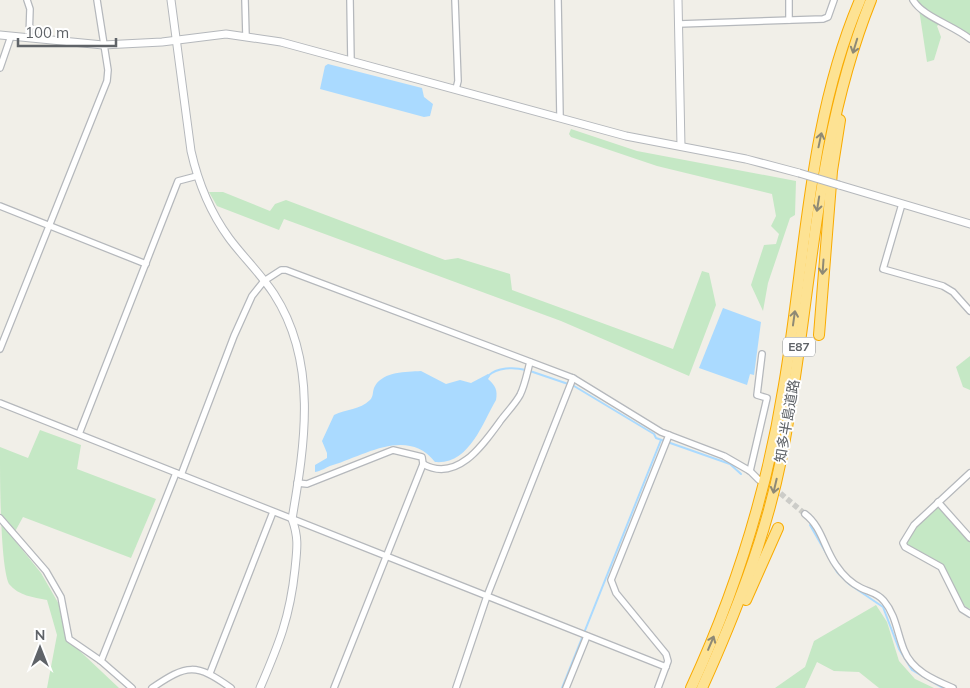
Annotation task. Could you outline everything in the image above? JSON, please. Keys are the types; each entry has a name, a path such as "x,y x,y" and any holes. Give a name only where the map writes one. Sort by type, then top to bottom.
{"highway":[{"name":"知多半島道路","path":"691,688 732,589 759,506 784,384 804,224 814,167 829,96 860,0"},
{"name":"知多半島道路","path":"702,688 729,627 758,549 781,460 794,383 823,170 831,132 850,63 871,0"},
{"path":"819,335 832,171 850,63"},
{"path":"712,664 720,658 778,528"}],"street":[{"path":"27,0 30,10 28,38"},
{"path":"0,349 107,81 108,70 97,0"},
{"path":"171,0 197,176 219,223 264,281 290,322 303,367 305,411 292,519 298,535 292,600 284,634 260,688"},
{"path":"245,0 246,36"},
{"path":"350,0 351,61"},
{"path":"455,0 458,81 456,89"},
{"path":"558,0 560,116"},
{"path":"678,0 682,146"},
{"path":"789,0 789,20"},
{"path":"679,24 823,19 828,17 834,0"},
{"path":"913,0 927,14 952,25 970,38"},
{"path":"0,35 104,45 134,45 213,35 246,36 282,42 560,116 626,136 746,159 799,173 970,224"},
{"path":"0,68 11,36"},
{"path":"79,434 178,182 197,176"},
{"path":"902,204 884,269 943,286 953,292 970,311"},
{"path":"0,206 146,264"},
{"path":"100,661 252,296 264,281 281,270 286,270 573,378 669,435 724,456 750,471 759,480"},
{"path":"750,471 767,398 757,395 762,354"},
{"path":"423,464 432,470 444,470 460,464 470,456 487,439 520,396 530,362"},
{"path":"456,688 487,596 573,378"},
{"path":"0,403 666,667"},
{"path":"658,688 666,667 666,654 616,593 611,580 669,435"},
{"path":"296,483 307,484 393,450 422,457 423,464 334,688"},
{"path":"970,474 914,524 903,544 941,567 962,609 970,614"},
{"path":"938,502 970,538"},
{"path":"210,673 273,512"},
{"path":"804,514 813,520 827,551 844,575 860,588 872,592 883,599 893,615 903,649 913,665 928,677 953,688"},
{"path":"0,518 46,571 61,596 69,639 100,661 132,688"},
{"path":"566,688 587,636"},
{"path":"152,688 176,671 191,670 210,673 231,688"}],"green space":[{"path":"914,0 970,0 970,36 942,21 937,26 941,37 934,60 927,62 919,9"},
{"path":"571,129 637,151 796,181 795,215 790,218 768,283 763,311 751,285 764,245 776,244 779,234 771,226 776,216 772,194 657,166 571,137 569,134"},
{"path":"209,192 223,192 270,211 275,204 286,200 445,260 458,258 510,274 512,290 673,349 702,271 709,273 716,305 689,376 561,321 284,219 279,230 217,206"},
{"path":"970,356 970,390 963,387 956,367"},
{"path":"40,430 81,445 77,469 156,499 131,558 23,517 12,537 41,573 60,606 66,638 119,688 47,688 57,635 47,600 22,594 9,584 2,539 0,447 28,458"},
{"path":"935,507 940,509 970,542 970,609 960,601 948,576 940,565 928,556 906,545 905,540"},
{"path":"876,605 887,622 899,661 915,679 934,688 879,688 859,672 834,671 817,662 805,688 775,688 805,667 814,641"}],"water":[{"path":"328,64 422,88 424,97 433,104 430,116 424,117 320,89 325,66"},
{"path":"723,308 761,322 754,375 750,374 747,385 699,368"},
{"path":"421,371 446,384 460,380 471,383 488,374 490,376 488,379 497,393 496,400 480,431 466,450 457,457 447,461 435,462 424,452 412,446 399,445 372,450 315,472 315,465 327,458 322,441 334,415 357,408 366,403 371,398 375,386 384,377 402,372"}],"waterway":[{"path":"488,376 506,368 526,370"},
{"path":"530,371 574,386 654,434 656,438 730,464 741,474"},
{"path":"562,688 661,440"},
{"path":"810,525 837,572 849,584 883,607 899,649 912,670 943,688"}],"tunnel":[{"path":"774,488 805,514"}]}
